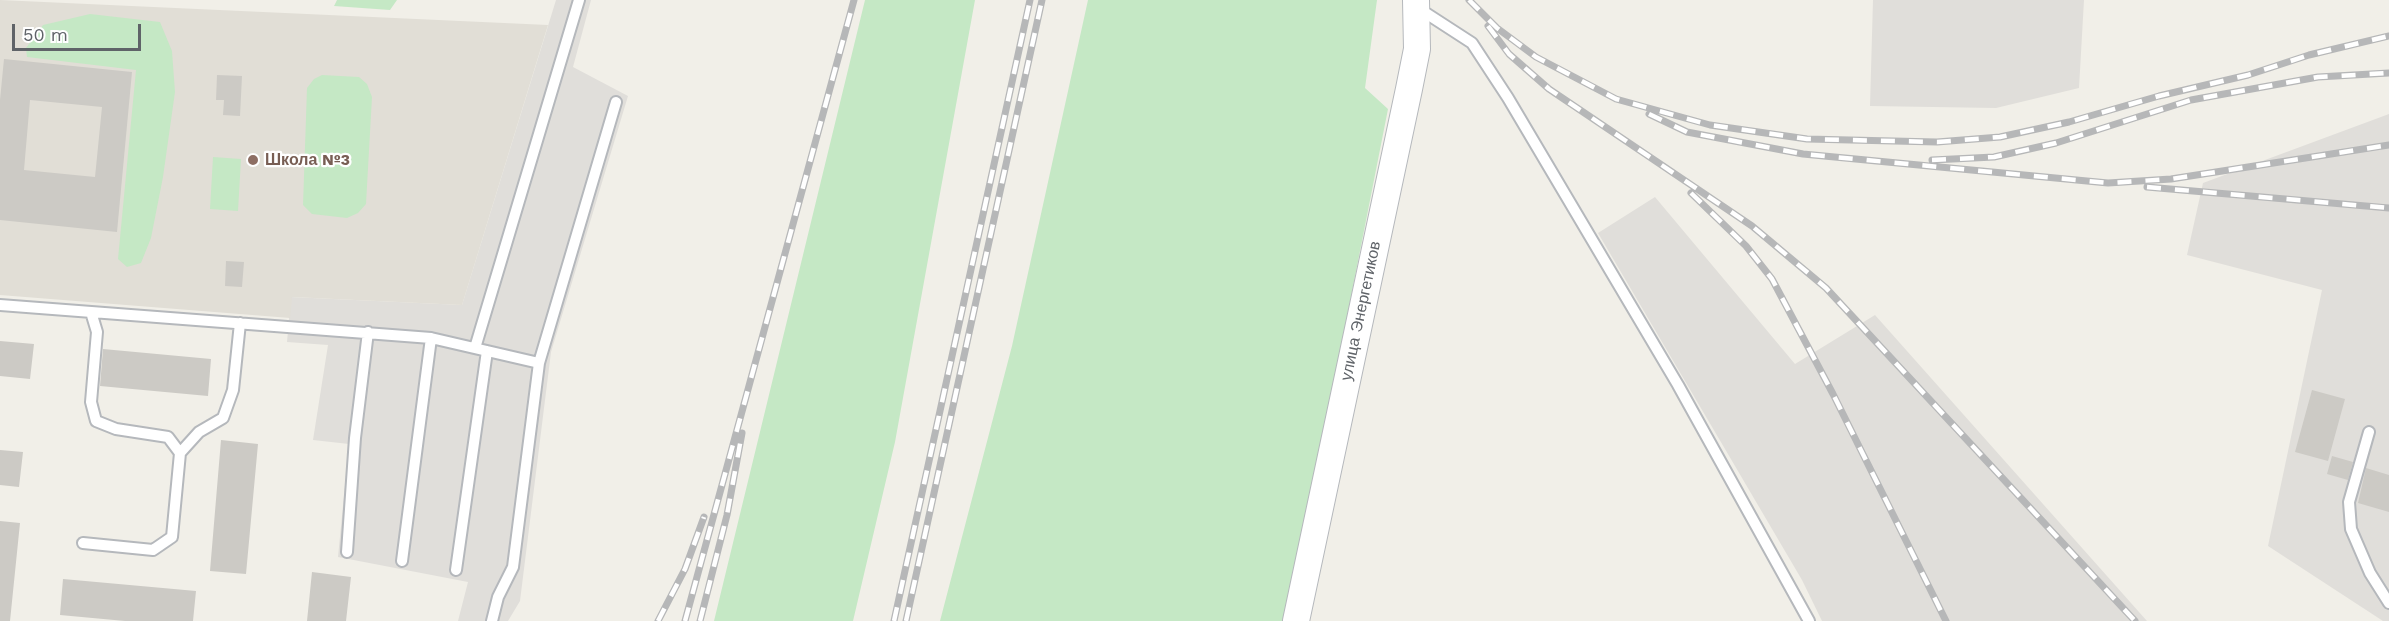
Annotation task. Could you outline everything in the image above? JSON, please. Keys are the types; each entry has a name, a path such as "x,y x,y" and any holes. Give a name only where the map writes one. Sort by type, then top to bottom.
{"street":[{"name":"улица Энергетиков","path":"1296,621 1417,50 1417,4"}],"lane":[{"path":"475,348 579,0"},
{"path":"1417,4 1472,43 1508,98 1678,385 1809,621"},
{"path":"492,621 498,597 513,567 539,363 616,102"},
{"path":"0,306 431,338 539,363"},
{"path":"91,312 97,332 91,402 96,421 116,429 168,437 180,453"},
{"path":"83,543 153,550 172,537 180,453 199,432 223,418 233,390 240,323"},
{"path":"347,552 355,438 368,332"},
{"path":"402,561 431,338"},
{"path":"456,570 488,351"},
{"path":"2369,432 2349,502 2351,529 2370,573 2389,603"}],"shaded area":[{"name":"Школа №3","path":"0,0 548,25 462,305 292,297 290,318 0,295"},
{"path":"556,0 591,0 573,67 628,96 551,352 520,601 508,621 458,621 468,582 338,557 349,444 313,440 328,345 287,342 291,297 462,305"},
{"path":"1873,0 2084,0 2079,88 1996,108 1870,106"},
{"path":"2389,114 2389,621 2383,621 2268,546 2322,290 2187,255 2203,183"},
{"path":"1655,197 1795,364 1875,315 2147,621 1822,621 1802,580 1598,233"}],"green space":[{"path":"337,0 397,0 390,10 334,6"},
{"path":"865,0 975,0 895,442 853,621 714,621"},
{"path":"1088,0 1377,0 1365,88 1388,109 1287,621 940,621 1012,346"},
{"path":"90,14 160,22 172,51 175,92 163,177 151,238 141,263 127,267 118,259 136,70 27,57 26,48 43,25"},
{"path":"322,75 359,77 367,84 372,97 366,204 358,213 347,218 312,214 303,205 307,88 314,79"},
{"path":"213,157 241,159 238,211 210,209"}],"building":[{"path":"4,59 132,72 117,232 0,220 0,100","holes":["30,100 102,107 95,177 24,170"]},
{"path":"217,75 242,76 240,116 223,115 224,100 216,100"},
{"path":"226,261 244,262 242,287 225,286"},
{"path":"0,341 34,344 30,379 0,376"},
{"path":"103,349 211,359 208,396 100,386"},
{"path":"2312,390 2345,399 2328,461 2295,452"},
{"path":"221,440 258,444 246,574 210,571"},
{"path":"0,450 23,452 19,487 0,485"},
{"path":"2332,456 2353,462 2348,480 2327,474"},
{"path":"2366,468 2389,475 2389,512 2358,503"},
{"path":"0,521 20,523 10,621 0,621"},
{"path":"312,572 351,577 346,621 307,621"},
{"path":"63,579 196,591 193,621 125,621 60,615"}],"railway":[{"path":"685,621 854,0"},
{"path":"894,621 1030,0"},
{"path":"906,621 1042,0"},
{"path":"1469,0 1497,28 1536,57 1616,99 1710,125 1807,139 1937,142 2000,137 2069,122 2159,96 2248,75 2309,55 2389,36"},
{"path":"1488,26 1509,54 1549,89 1752,226 1826,288 2135,621"},
{"path":"1932,160 1994,157 2056,143 2191,100 2318,77 2389,73"},
{"path":"1649,114 1687,132 1803,154 2108,183 2171,179 2389,145"},
{"path":"2147,187 2389,208"},
{"path":"1691,193 1746,246 1772,279 1833,394 1946,621"},
{"path":"700,621 727,515 742,433"},
{"path":"658,621 685,569 704,517"}],"place":[{"name":"Школа №3","path":"253,160"}]}
